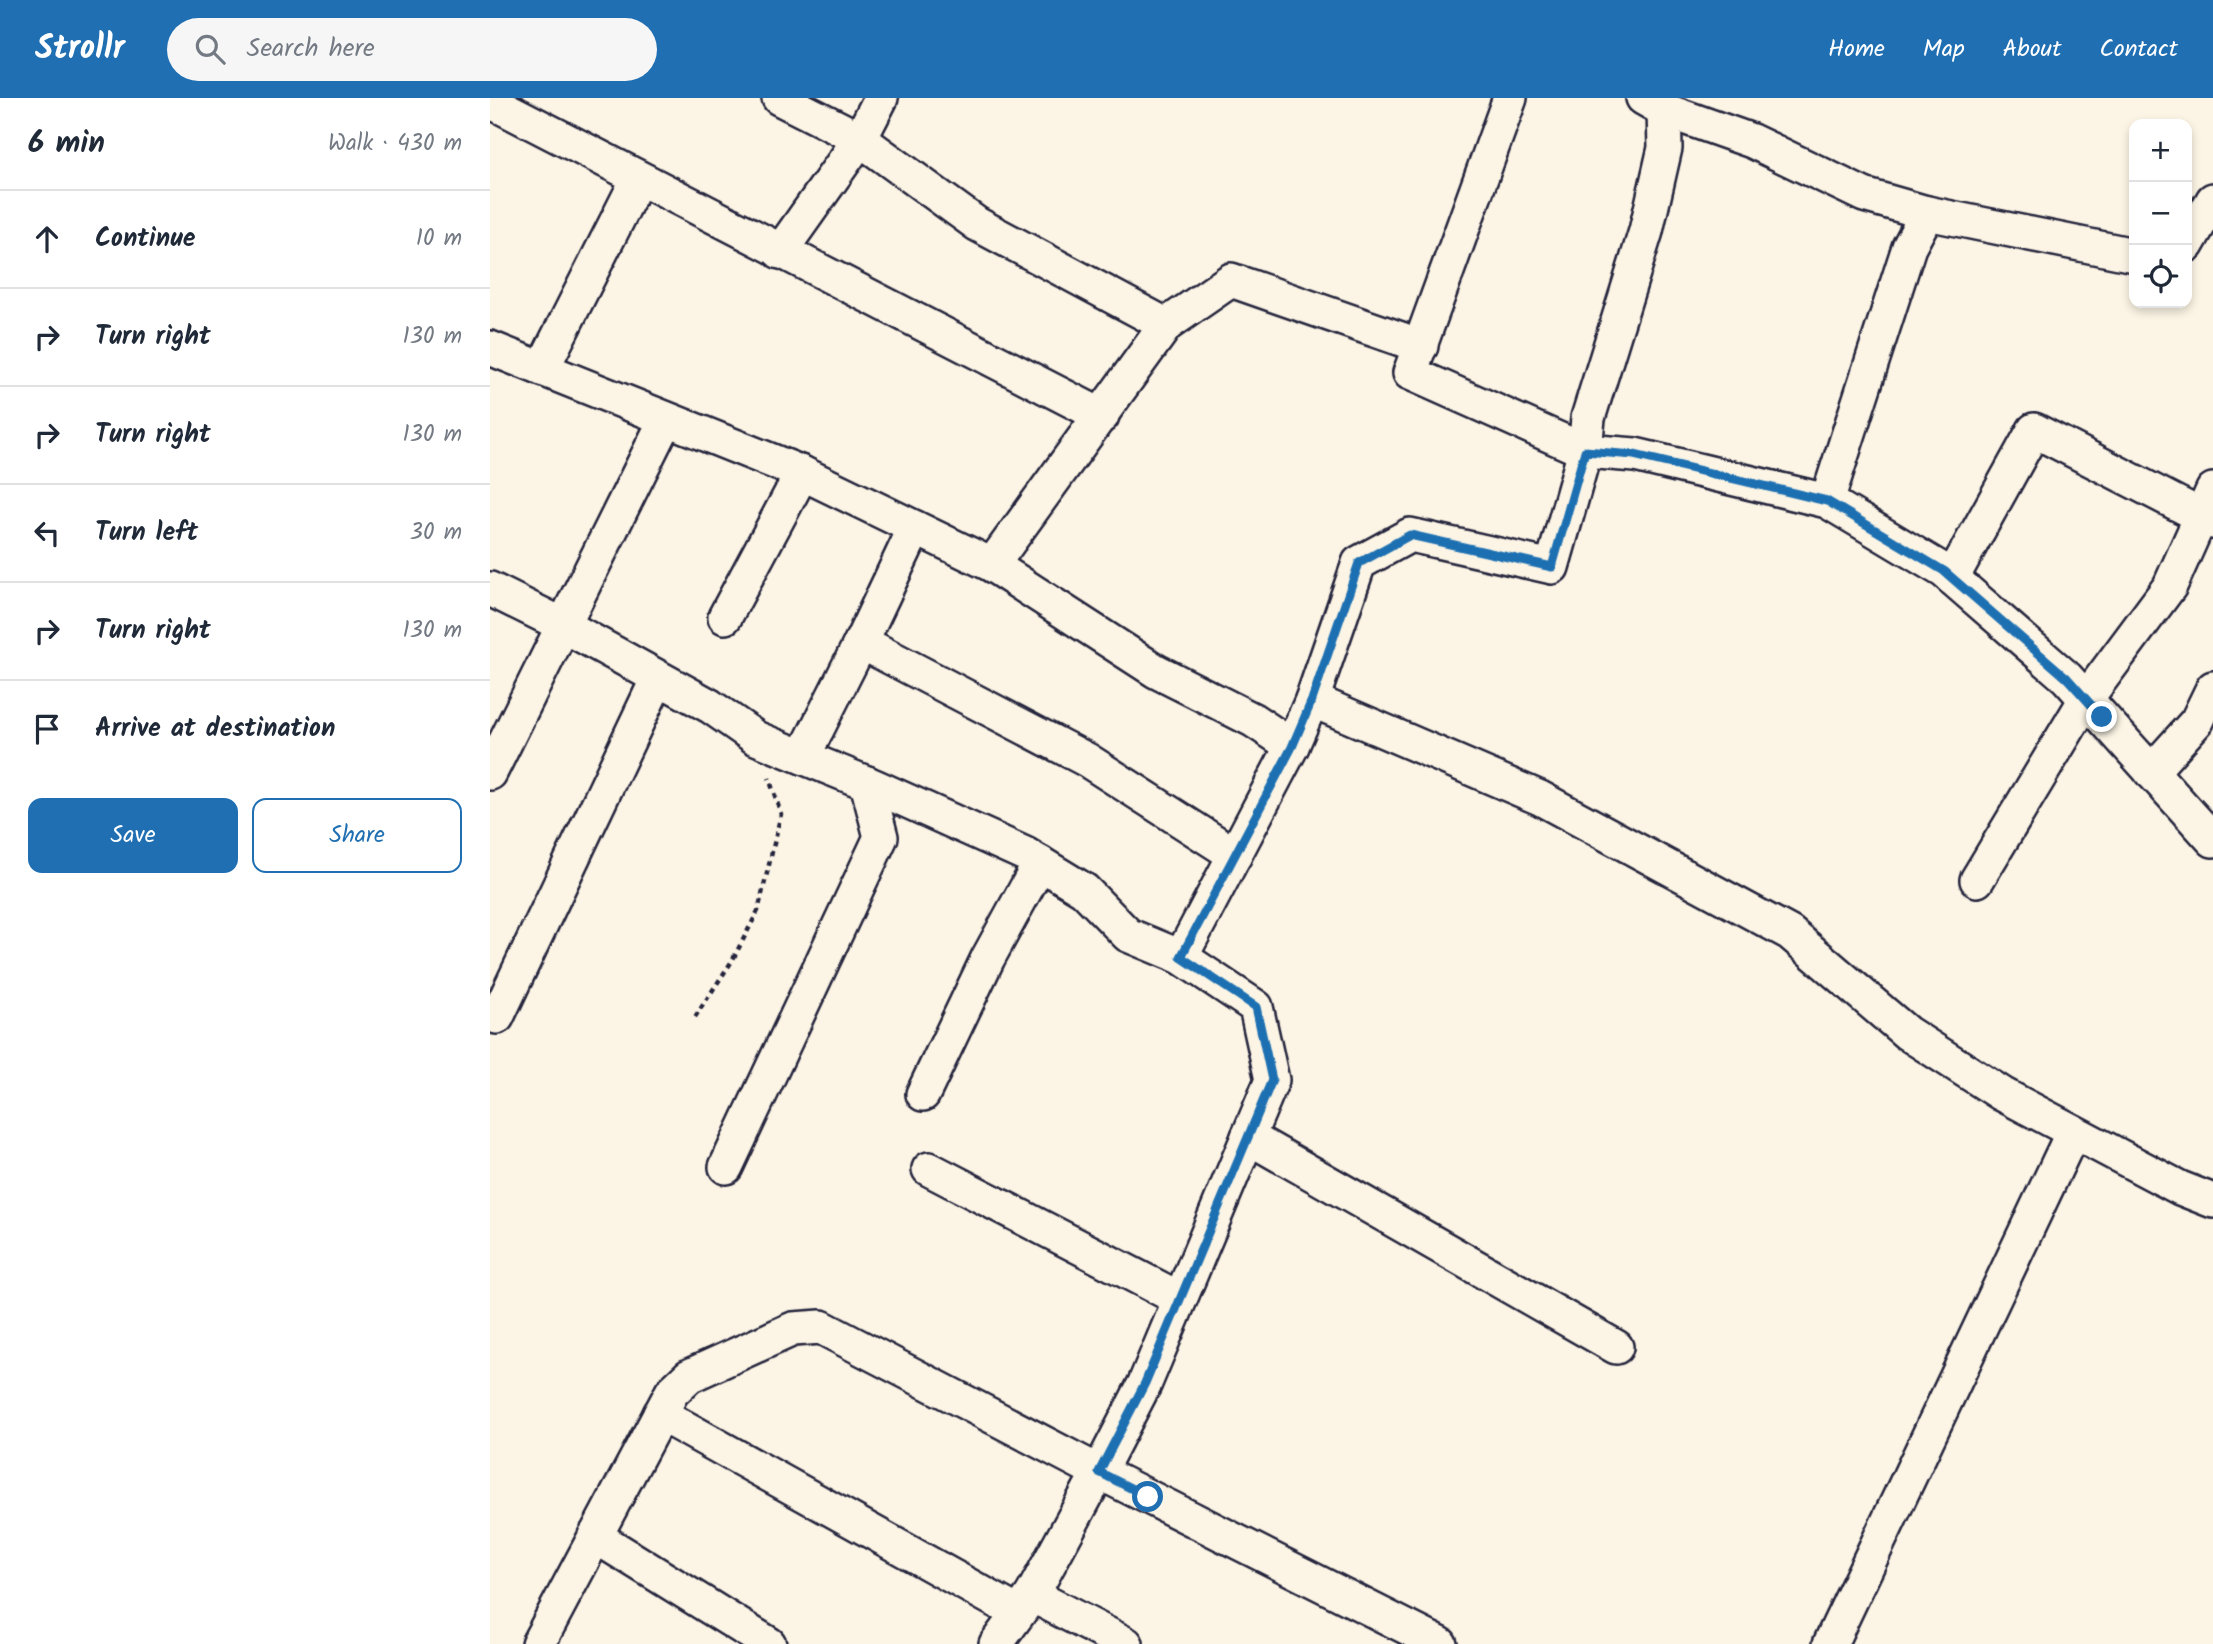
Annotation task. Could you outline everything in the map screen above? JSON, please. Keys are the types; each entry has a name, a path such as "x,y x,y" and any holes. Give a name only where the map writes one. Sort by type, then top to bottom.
{"street":[{"path":"779,98 860,139 977,225 1166,325"},
{"path":"780,253 860,139 881,98"},
{"path":"1510,98 1410,373 1585,451 1634,455 1827,501 1944,571 2067,678 2213,840"},
{"path":"490,102 1102,416"},
{"path":"1653,104 1752,141 1864,195 1927,213 2129,255"},
{"path":"1181,957 1292,747 1312,700 1359,563 1410,535 1552,567 1585,451 1588,418 1646,231 1665,148 1653,104"},
{"path":"542,369 638,179"},
{"path":"2192,236 2213,200"},
{"path":"1827,501 1909,247 1927,213"},
{"path":"992,565 1166,325 1231,280 1421,346"},
{"path":"490,348 802,473 992,565 1156,671 1253,720 1292,747"},
{"path":"490,773 666,419"},
{"path":"1952,578 2034,430 2209,510 2169,586 2086,699 1977,880"},
{"path":"725,617 802,473"},
{"path":"803,757 915,528"},
{"path":"490,589 563,625 710,706 756,738 867,783 1025,854 1084,890 1128,935 1181,957 1256,1007 1272,1080 1145,1383 1025,1604 996,1644"},
{"path":"861,642 1087,760 1235,855"},
{"path":"496,1017 658,678"},
{"path":"2151,772 2197,721 2213,688"},
{"path":"1312,700 1540,798 1790,933 1907,1033 2002,1094 2180,1188 2213,1201"},
{"path":"726,1167 881,837 867,783"},
{"path":"923,1094 988,958 1040,863"},
{"path":"1830,1644 2074,1132"},
{"path":"1248,1137 1616,1347"},
{"path":"929,1169 1180,1299"},
{"path":"538,1644 672,1392 690,1376 793,1329 821,1327 1099,1472 1440,1644"},
{"path":"660,1413 1025,1604 1126,1644"},
{"path":"595,1536 769,1644"}],"path":[{"path":"695,1017 732,961 758,911 781,814 756,738"}],"route":[{"path":"1148,1497 1099,1472 1145,1383 1272,1080 1256,1007 1181,957 1292,747 1312,700 1359,563 1410,535 1552,567 1585,451 1634,455 1827,501 1944,571 2067,678 2102,717"}]}
